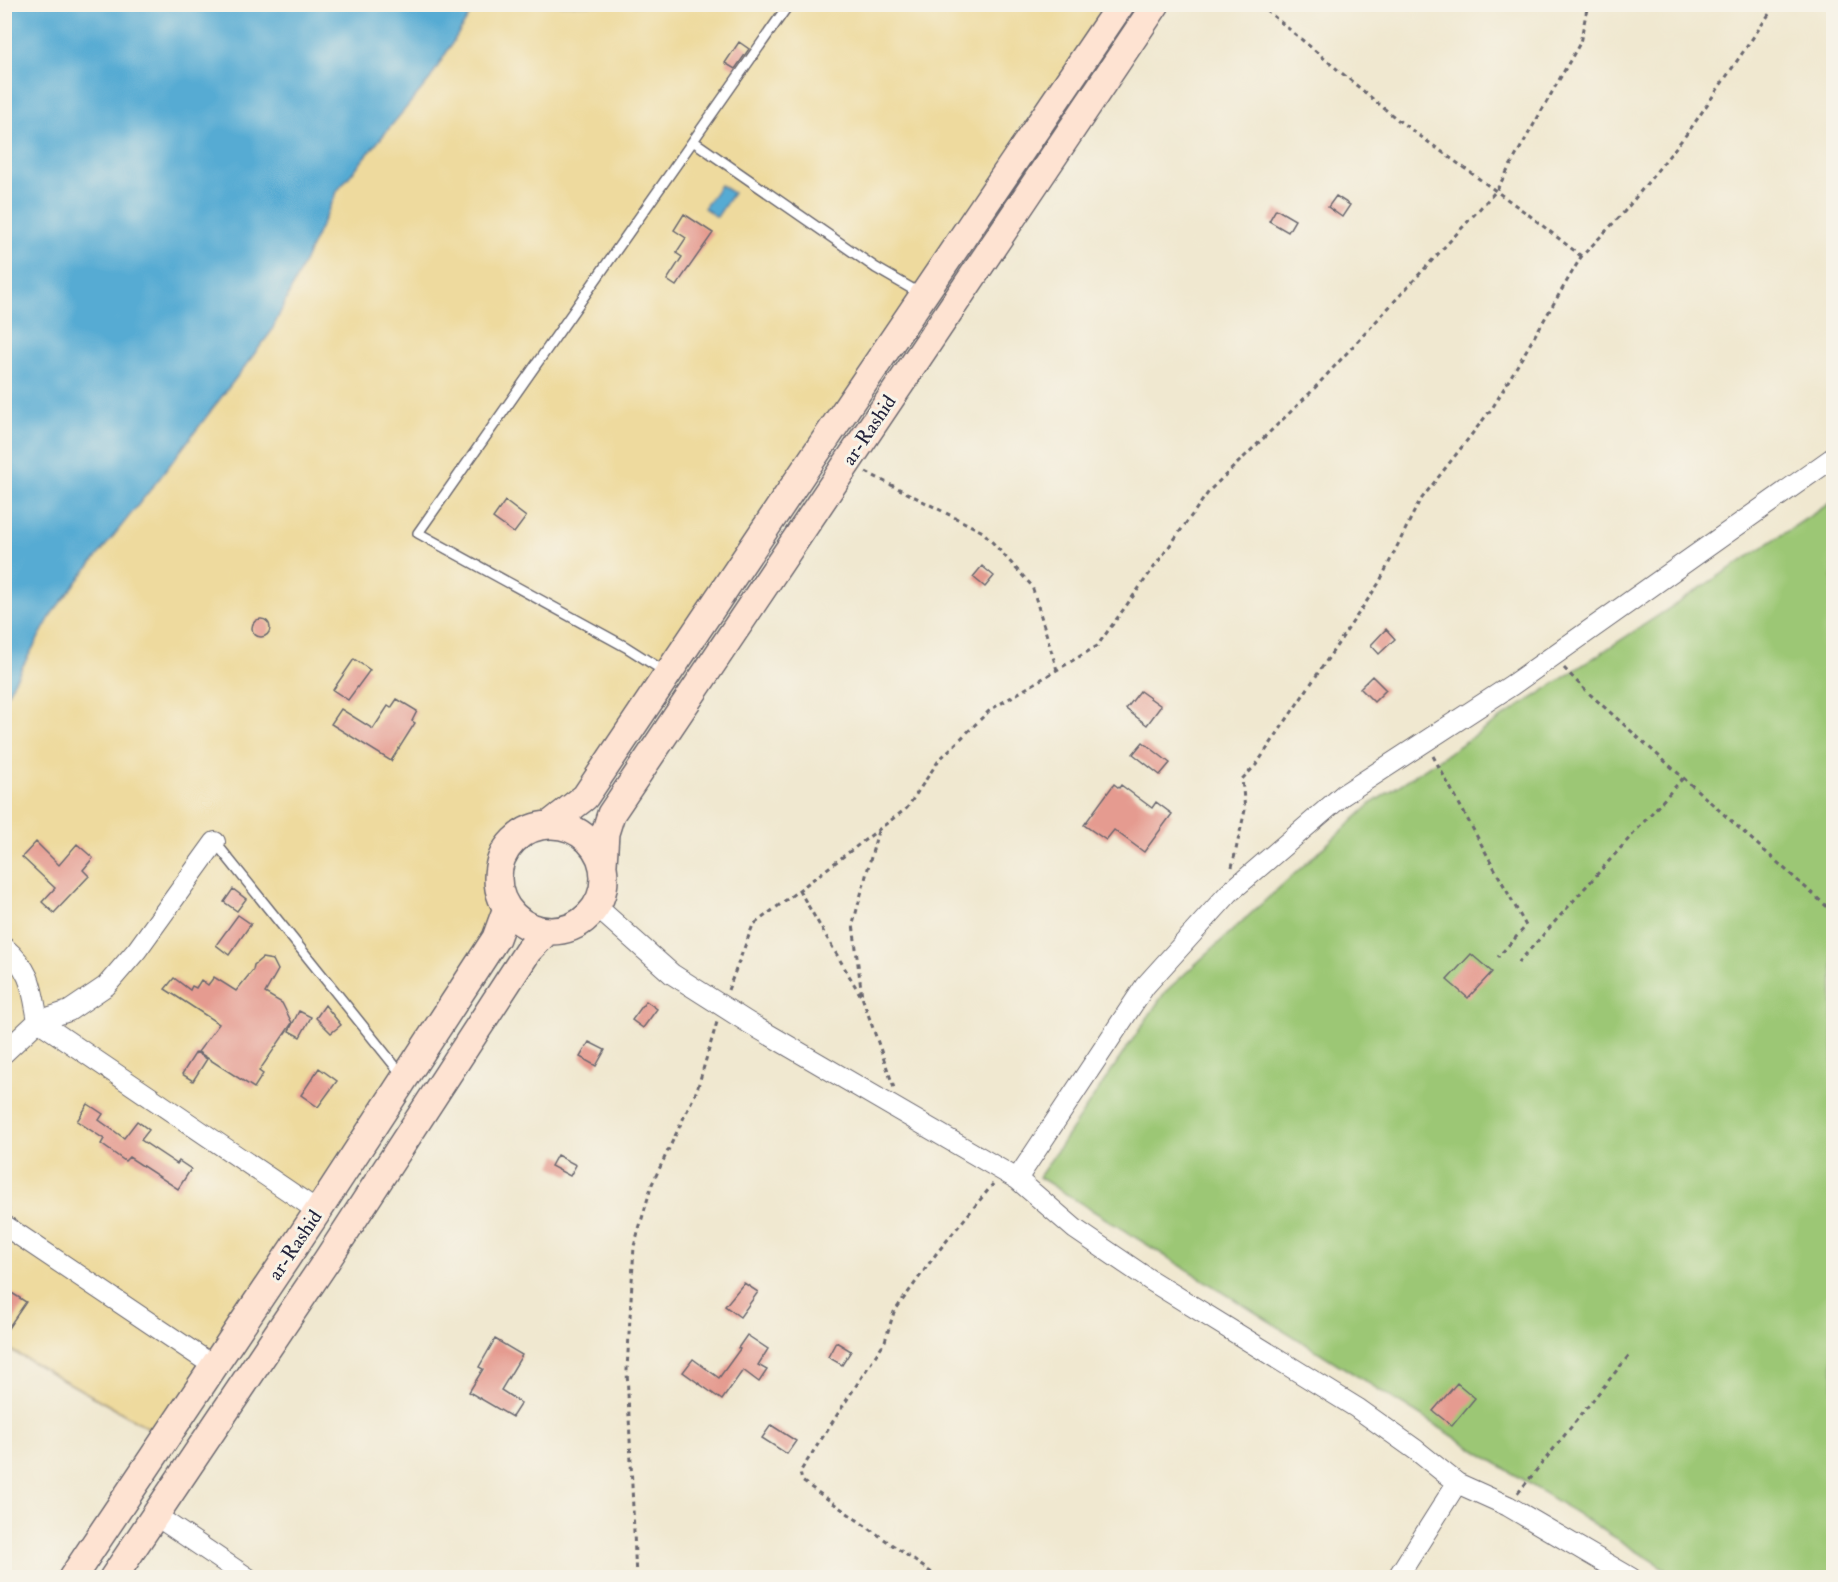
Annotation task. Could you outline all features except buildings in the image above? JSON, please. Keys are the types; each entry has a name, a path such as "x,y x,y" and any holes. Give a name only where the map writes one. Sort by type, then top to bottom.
{"street":[{"name":"ar-Rashid","path":"549,825 585,796 1121,4"},
{"name":"ar-Rashid","path":"603,864 605,833 611,814 1156,4"},
{"path":"1010,1175 1145,986 1229,893 1342,795 1512,685 1833,457"},
{"path":"556,824 573,829 587,838 598,851 603,864 605,884 598,908 576,926 559,931 547,931 523,924 507,908 500,896 497,878 500,860 509,844 523,832 539,826 556,824"},
{"path":"4,1053 38,1021 69,1011 106,986 137,950 215,842"},
{"name":"ar-Rashid","path":"72,1578 318,1211 496,938 507,908"},
{"path":"598,908 672,974 722,1006 1010,1175 1075,1229 1150,1280 1357,1408 1416,1450 1457,1483 1508,1506 1631,1578"},
{"name":"ar-Rashid","path":"113,1578 327,1260 528,951 547,931"},
{"path":"4,947 19,959 30,979 38,1021 318,1211"},
{"path":"4,1224 214,1366"},
{"path":"1397,1578 1457,1483"},
{"path":"155,1515 248,1578"}],"lane":[{"path":"667,674 626,647 418,533 789,4"},
{"path":"693,141 876,268 923,295"},
{"path":"215,842 405,1078"}],"path":[{"path":"1259,4 1398,120 1496,191 1581,257"},
{"path":"636,1578 627,1370 634,1246 652,1184 697,1090 722,1006 753,925 907,808 939,760 990,710 1097,646 1210,490 1310,393 1496,191 1580,43 1588,4"},
{"path":"1229,893 1234,857 1245,810 1242,779 1256,765 1379,583 1419,502 1493,407 1581,257 1624,212 1689,131 1776,4"},
{"path":"847,463 983,531 1032,586 1057,670"},
{"path":"1552,656 1583,688 1833,913"},
{"path":"1425,742 1527,926 1498,957"},
{"path":"1518,963 1683,778"},
{"path":"862,997 853,924 879,829"},
{"path":"799,890 862,997 903,1112"},
{"path":"939,1578 802,1481 800,1472 885,1341 894,1312 936,1254 1010,1175"},
{"path":"1508,1506 1630,1354"}],"green space":[{"path":"1833,501 1833,1577 1678,1577 1039,1177 1165,992 1372,803"}],"sand":[{"path":"368,5 1112,5 580,792 514,830 496,852 491,870 493,907 490,931 163,1436 5,1347 5,540"}],"water":[{"path":"5,4 476,5 430,79 338,190 271,332 162,475 53,612 5,698"},
{"path":"720,185 733,193 717,217 704,208"}]}
